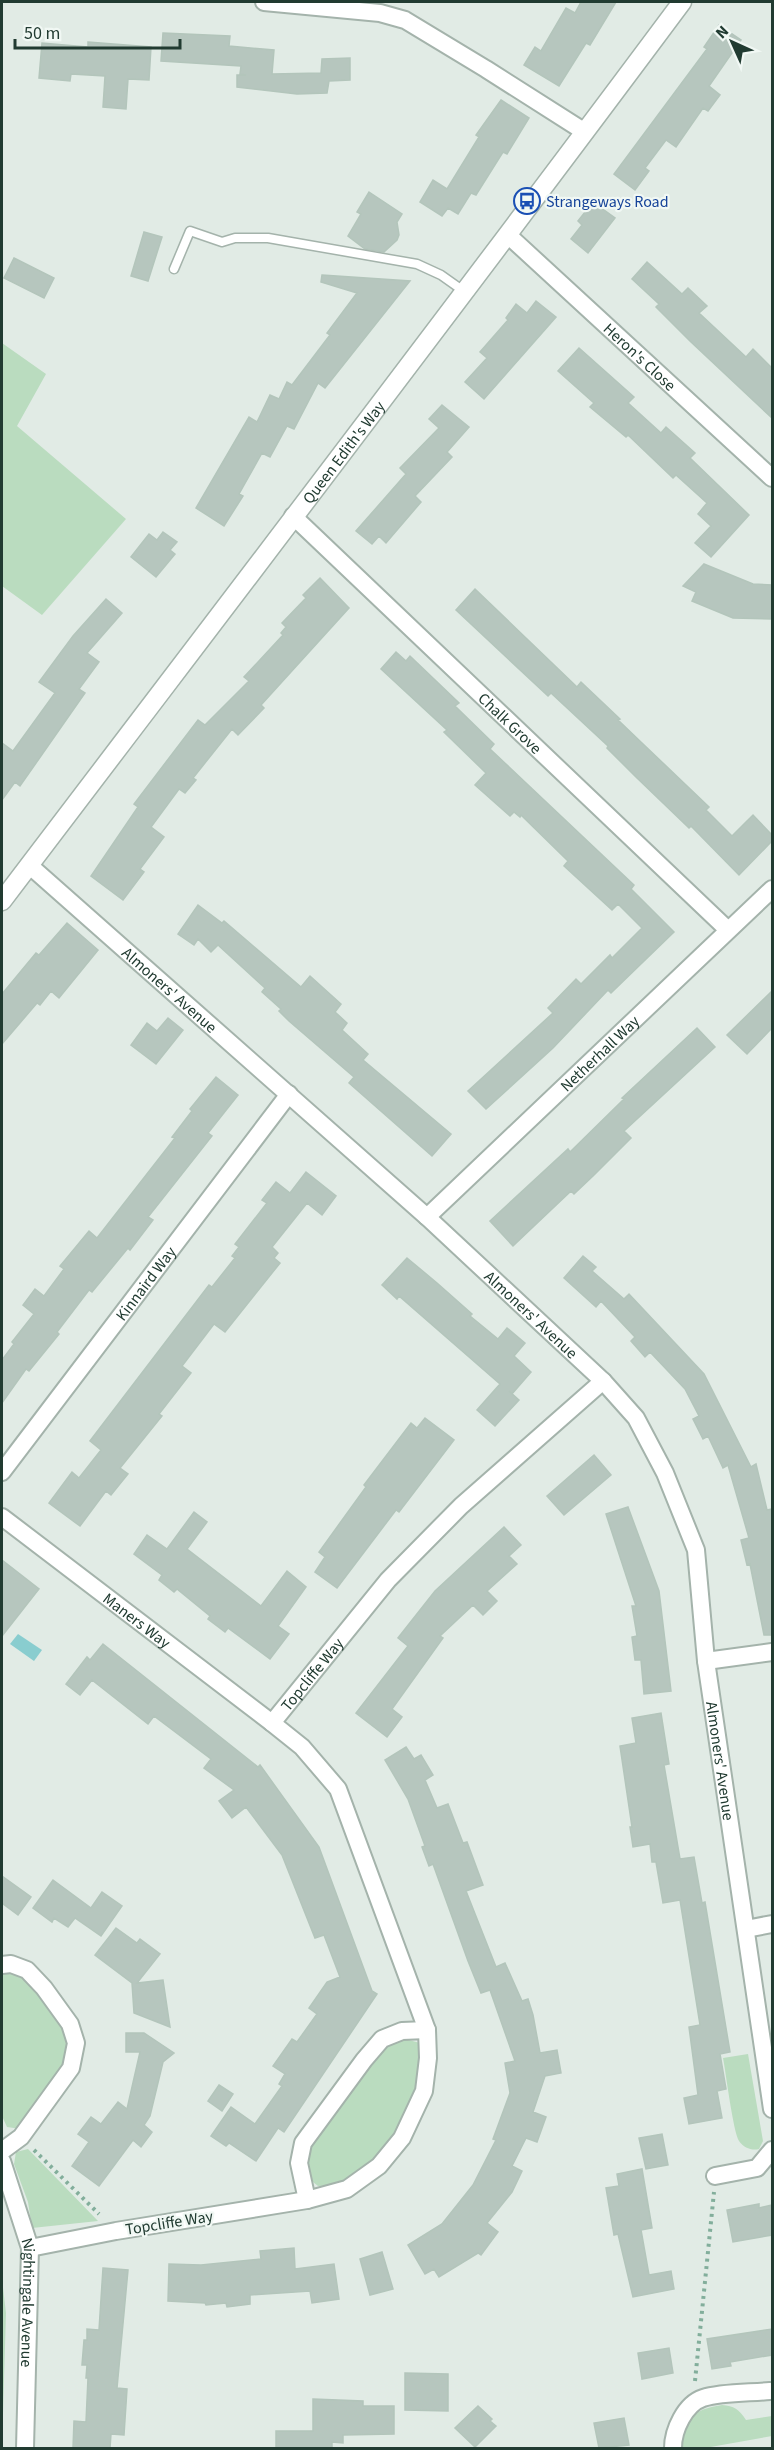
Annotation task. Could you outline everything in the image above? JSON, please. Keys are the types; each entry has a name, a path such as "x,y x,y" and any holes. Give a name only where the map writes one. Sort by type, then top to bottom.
{"street":[{"path":"264,2 375,7 425,31 585,132"},
{"name":"Queen Edith's Way","path":"2,901 293,516 509,236 682,2"},
{"name":"Heron's Close","path":"509,236 772,478"},
{"name":"Chalk Grove","path":"293,516 728,930"},
{"name":"Almoners' Avenue","path":"29,865 427,1216 603,1381 636,1418 665,1473 696,1550 706,1662 772,2109"},
{"name":"Netherhall Way","path":"427,1216 772,889"},
{"name":"Kinnaird Way","path":"2,1472 290,1094"},
{"name":"Topcliffe Way","path":"30,2248 116,2231 308,2200 346,2188 379,2166 402,2138 424,2091 428,2058 427,2030 338,1789 302,1748 272,1723 388,1580 461,1506 603,1381"},
{"name":"Maners Way","path":"2,1516 272,1723"},
{"path":"706,1662 772,1652"},
{"path":"746,1929 772,1924"},
{"path":"2,1965 10,1964 27,1970 44,1988 70,2024 76,2043 71,2068 21,2137 2,2151"},
{"path":"308,2200 299,2163 303,2143 382,2039 402,2031 427,2030"},
{"path":"716,2176 757,2168 772,2150"},
{"name":"Nightingale Avenue","path":"2,2161 30,2248 25,2448"},
{"path":"673,2448 680,2421 692,2403 704,2397 770,2391"}],"lane":[{"path":"174,269 190,231 222,242 235,238 268,238 417,264 441,275 465,292"}],"path":[{"path":"21,2137 116,2231"},
{"path":"692,2403 716,2176"}],"green space":[{"path":"2,343 46,374 17,426 126,519 42,615 2,586"},
{"path":"2,1973 27,1976 67,2024 69,2065 21,2129 7,2127 2,2116"},
{"path":"401,2038 420,2043 422,2079 399,2136 374,2162 344,2185 318,2186 313,2182 305,2161 309,2145 385,2045"},
{"path":"748,2054 763,2141 756,2150 748,2148 739,2141 723,2058"},
{"path":"28,2149 98,2221 32,2228 28,2202 14,2164 16,2152"},
{"path":"2,2279 6,2313 2,2448"},
{"path":"722,2405 736,2409 746,2420 772,2416 772,2436 705,2448 681,2448 684,2429 691,2417 703,2410"}],"water":[{"path":"18,1634 42,1650 34,1661 10,1644"}],"building":[{"path":"581,2 616,2 590,45 586,43 559,86 524,65 535,47 541,51 566,8 575,13"},
{"path":"719,25 741,40 709,86 720,95 708,111 703,108 676,147 666,140 645,168 649,171 635,190 614,174 707,49 704,47"},
{"path":"163,33 230,36 229,46 274,50 272,74 321,73 322,59 350,58 350,80 329,81 327,93 297,94 237,87 237,75 246,75 240,74 241,66 161,61"},
{"path":"88,42 151,47 149,80 128,79 126,109 103,107 105,76 71,74 70,81 39,78 42,43 88,47"},
{"path":"501,100 529,118 507,154 503,152 476,195 471,193 458,214 448,208 442,216 420,202 433,180 447,189 479,137 476,135"},
{"path":"369,192 402,214 397,222 399,235 397,240 384,252 365,249 348,236 361,214 357,212"},
{"path":"593,202 615,218 588,253 571,239 582,225 578,221"},
{"path":"144,232 162,237 148,281 131,276"},
{"path":"14,258 54,278 44,298 4,278"},
{"path":"647,262 682,294 688,288 707,306 699,313 746,357 753,349 772,368 772,418 691,342 656,307 659,304 632,279"},
{"path":"322,275 410,281 325,388 318,383 294,429 287,426 270,457 262,453 239,494 243,496 224,526 196,508 249,417 257,422 270,395 279,399 287,382 292,385 330,335 327,333 357,293 321,282"},
{"path":"536,301 556,317 484,399 465,382 487,358 480,352 508,320 506,318 516,304 527,313"},
{"path":"579,348 634,397 628,403 661,433 666,427 695,453 690,458 749,515 711,557 695,543 711,526 698,514 707,503 676,475 673,478 628,435 626,437 590,407 594,403 558,371"},
{"path":"442,405 469,427 447,452 452,457 415,496 421,502 386,543 379,536 372,544 356,531 406,474 400,468 439,428 429,419"},
{"path":"163,532 177,542 170,550 175,554 156,577 131,557 149,534 157,540"},
{"path":"704,564 753,584 772,585 772,619 733,618 692,601 696,592 683,586"},
{"path":"320,578 349,608 261,705 264,708 238,735 232,729 193,778 196,780 185,793 179,789 151,827 164,837 140,869 144,872 123,900 91,876 138,807 134,804 198,720 205,725 249,681 244,677 283,635 281,633 286,627 282,623 306,598 303,595"},
{"path":"475,589 577,687 581,682 620,719 618,720 709,807 706,810 732,836 753,815 772,835 772,841 739,875 691,826 689,828 637,778 607,748 608,746 551,693 548,696 456,610"},
{"path":"106,599 122,613 87,653 99,662 79,689 85,693 20,786 15,782 2,800 2,743 13,751 55,693 39,682 73,636"},
{"path":"396,652 406,661 410,656 459,703 455,706 494,744 490,749 634,885 631,889 674,932 611,993 608,990 553,1048 486,1109 468,1091 553,1013 548,1008 576,979 581,984 610,955 612,958 642,928 618,904 612,910 564,866 568,861 521,815 520,817 514,812 510,816 475,785 486,773 444,732 447,730 381,669"},
{"path":"198,905 222,923 224,921 301,987 310,976 341,1004 335,1012 347,1023 342,1030 368,1054 363,1060 451,1134 432,1156 349,1083 354,1077 289,1021 279,1011 281,1009 262,992 265,988 218,945 211,952 198,939 194,945 178,934"},
{"path":"67,923 98,950 59,998 51,991 40,1005 37,1003 2,1044 2,994 36,953 39,955"},
{"path":"772,991 772,1028 747,1054 727,1035"},
{"path":"168,1018 183,1030 156,1064 131,1045 147,1023 157,1031"},
{"path":"697,1028 715,1047 624,1131 631,1138 593,1176 574,1194 571,1191 513,1246 490,1221 568,1149 570,1152 624,1099 622,1098"},
{"path":"216,1077 238,1095 208,1133 212,1136 148,1217 153,1220 130,1250 128,1248 92,1292 89,1290 57,1332 59,1334 29,1371 26,1369 2,1403 2,1360 14,1344 12,1342 34,1314 23,1305 35,1289 44,1296 64,1269 60,1266 89,1231 97,1238 175,1138 172,1137 192,1111 190,1109"},
{"path":"306,1172 336,1196 322,1215 307,1203 272,1247 278,1253 274,1258 280,1263 225,1332 214,1324 182,1366 191,1373 159,1414 162,1416 120,1468 128,1474 111,1495 106,1491 80,1526 49,1503 72,1472 79,1478 101,1450 90,1441 209,1285 212,1287 235,1258 232,1256 239,1247 235,1244 267,1203 262,1200 276,1182 290,1193"},
{"path":"583,1256 596,1267 592,1271 624,1299 629,1294 704,1374 751,1467 756,1464 767,1510 772,1509 772,1635 764,1635 750,1564 747,1565 741,1540 749,1538 728,1465 723,1468 708,1436 703,1439 693,1419 699,1416 685,1389 650,1352 645,1357 631,1341 635,1337 601,1301 596,1307 564,1278"},
{"path":"407,1258 498,1339 507,1328 525,1343 514,1356 531,1372 512,1394 519,1400 495,1426 477,1410 500,1384 399,1296 397,1299 382,1285"},
{"path":"425,1418 454,1440 399,1512 396,1510 337,1588 315,1572 325,1557 319,1552 366,1487 364,1485 411,1423 417,1428"},
{"path":"594,1455 611,1475 564,1515 547,1496"},
{"path":"628,1507 659,1591 671,1691 644,1694 641,1660 635,1660 632,1637 637,1636 632,1606 636,1606 606,1514"},
{"path":"194,1512 207,1522 187,1549 261,1606 287,1571 306,1587 278,1626 289,1634 270,1659 228,1628 225,1632 208,1619 210,1616 177,1589 174,1592 159,1580 162,1575 134,1554 147,1535 167,1549"},
{"path":"504,1527 521,1545 509,1556 517,1564 487,1591 497,1601 483,1615 473,1605 440,1636 443,1638 392,1709 402,1717 387,1737 356,1713 408,1646 398,1638 435,1591"},
{"path":"2,1560 39,1589 2,1636"},
{"path":"103,1644 258,1767 260,1765 319,1847 372,1991 377,1994 284,2132 278,2128 256,2161 229,2143 226,2146 211,2136 231,2107 255,2124 282,2086 279,2084 285,2074 273,2066 292,2039 297,2042 317,2014 309,2008 327,1982 340,1977 324,1935 315,1938 282,1855 246,1807 232,1818 219,1801 234,1790 204,1768 211,1759 154,1716 148,1724 92,1680 80,1695 66,1684 87,1657 90,1660"},
{"path":"661,1713 669,1764 664,1765 680,1859 694,1857 702,1903 705,1902 730,2052 720,2054 726,2089 717,2091 722,2118 689,2124 684,2098 698,2095 689,2027 700,2025 680,1900 663,1903 656,1862 652,1862 650,1844 633,1847 620,1746 636,1743 632,1718"},
{"path":"406,1747 414,1759 421,1755 433,1775 425,1780 437,1808 448,1804 463,1843 467,1842 483,1885 466,1891 496,1967 505,1963 522,2001 528,1999 540,2053 557,2050 561,2073 545,2076 533,2112 546,2117 537,2142 526,2138 512,2166 522,2171 512,2192 487,2223 498,2232 481,2255 478,2253 439,2277 434,2269 425,2274 408,2245 442,2224 473,2185 496,2140 493,2139 510,2093 505,2063 515,2061 490,1990 481,1993 433,1864 429,1866 422,1847 425,1846 408,1799 385,1760"},
{"path":"2,1876 31,1897 18,1915 2,1903"},
{"path":"53,1880 91,1908 102,1892 122,1906 101,1936 75,1918 68,1927 54,1918 52,1922 33,1908"},
{"path":"116,1928 137,1943 140,1939 160,1954 137,1983 163,1980 170,2027 134,2013 132,1983 95,1955"},
{"path":"126,2033 144,2033 174,2053 163,2062 150,2116 144,2125 152,2132 141,2147 133,2140 99,2186 72,2166 89,2142 78,2134 91,2117 101,2124 118,2102 127,2109 140,2052 126,2052"},
{"path":"219,2085 233,2094 222,2111 208,2101"},
{"path":"662,2134 668,2165 646,2169 639,2138"},
{"path":"642,2169 652,2228 641,2230 649,2275 671,2271 674,2289 633,2297 618,2234 614,2235 606,2188 619,2186 617,2174"},
{"path":"759,2204 759,2208 772,2205 772,2235 733,2242 727,2210"},
{"path":"294,2248 295,2269 334,2264 339,2299 312,2303 310,2291 250,2295 250,2304 227,2307 226,2303 206,2305 205,2303 168,2301 169,2264 201,2265 261,2259 260,2251"},
{"path":"382,2252 393,2289 370,2295 360,2259"},
{"path":"103,2268 128,2270 117,2388 127,2389 124,2435 111,2434 110,2448 73,2448 74,2421 86,2422 88,2378 86,2378 87,2365 82,2365 84,2340 87,2340 87,2329 99,2330"},
{"path":"772,2329 772,2355 730,2362 731,2366 712,2369 707,2339"},
{"path":"669,2348 673,2373 642,2379 638,2353"},
{"path":"405,2373 448,2374 448,2411 405,2410"},
{"path":"313,2399 363,2401 363,2406 394,2406 394,2434 343,2435 343,2443 332,2442 332,2448 276,2448 276,2431 313,2431"},
{"path":"478,2406 496,2426 475,2447 455,2428"},
{"path":"624,2418 629,2445 599,2448 594,2423"}],"place":[{"name":"Strangeways Road","path":"527,201"}]}
